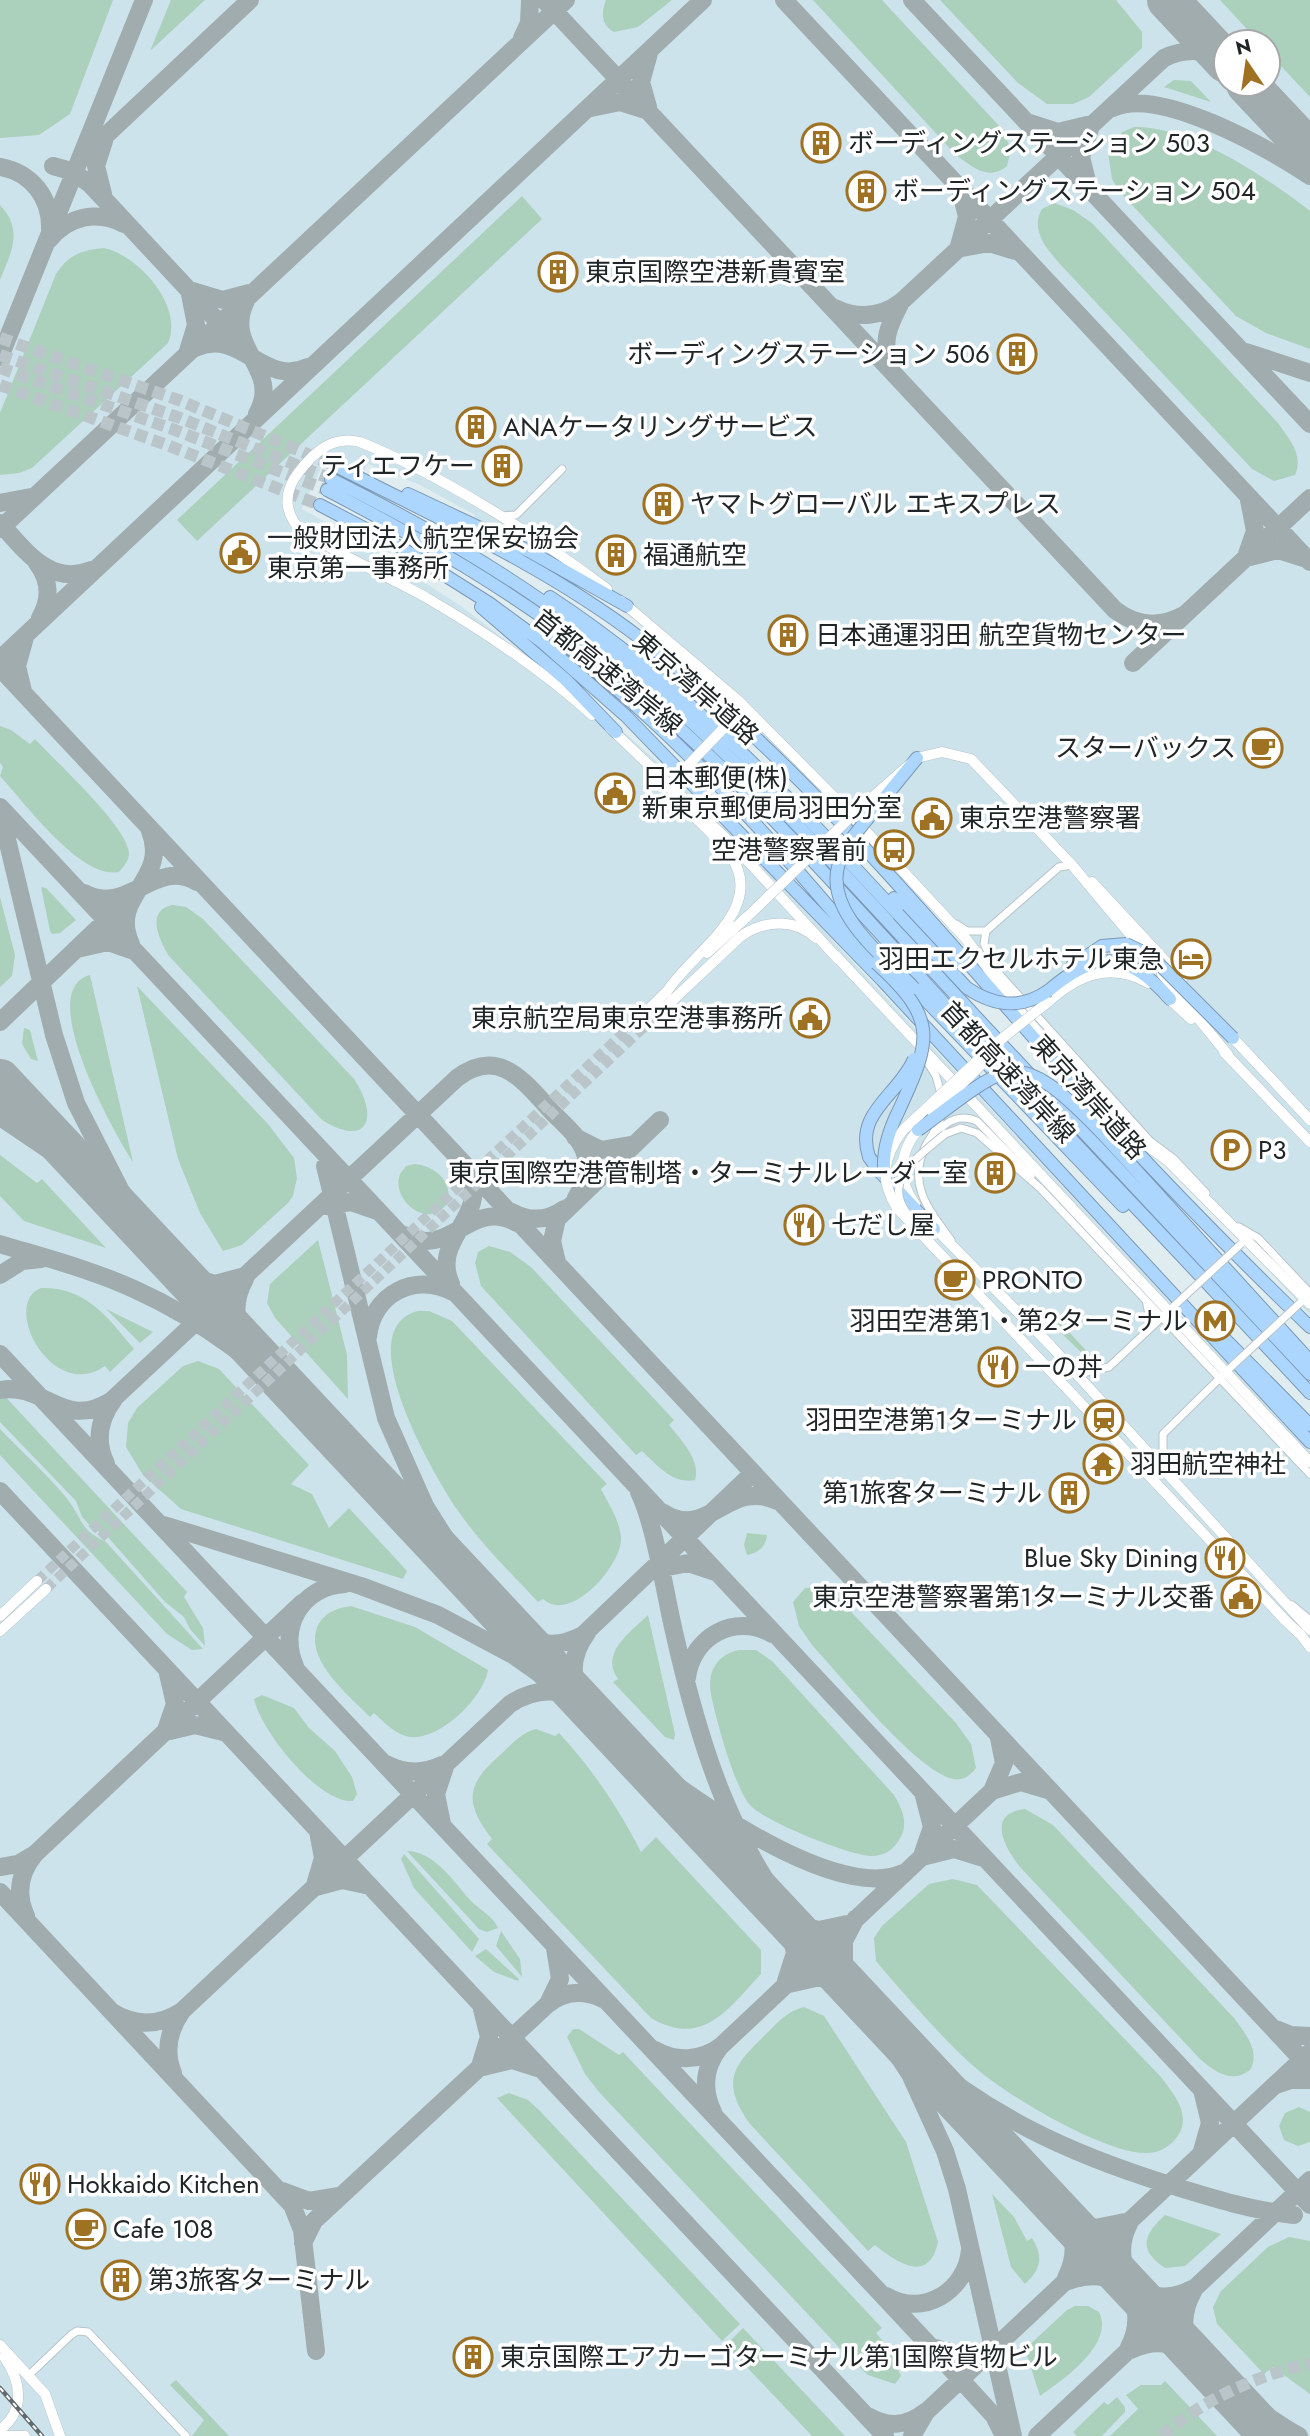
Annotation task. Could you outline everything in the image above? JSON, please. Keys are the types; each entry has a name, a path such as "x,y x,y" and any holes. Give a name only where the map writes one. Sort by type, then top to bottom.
{"highway":[{"path":"336,477 367,476 446,511 627,606"},
{"name":"首都高速湾岸線","path":"336,477 461,549 585,632 670,702 720,748 824,854 1310,1374"},
{"name":"首都高速湾岸線","path":"336,477 422,540 478,575 598,659 711,758 806,854 1310,1393"},
{"name":"東京湾岸道路","path":"336,477 503,550 618,623 683,673 770,752 947,936 1075,1084 1225,1245 1310,1328"},
{"path":"320,505 400,547 517,623 594,687 693,783 882,980 1310,1442"},
{"path":"400,547 533,649 608,721 615,733"},
{"path":"461,549 495,562 614,640 665,681 757,765 967,988 977,995 1011,1005 1048,996 1063,977 1094,950 1109,944 1126,944 1151,956 1233,1038"},
{"path":"478,575 507,601 566,644 717,782 813,886 914,1005 924,1037 921,1060 886,1144 884,1168"},
{"path":"917,758 864,813 839,862 836,880 840,900 855,925 1058,1141 1184,1267 1201,1277"},
{"path":"757,765 794,794 916,921 989,985"},
{"path":"717,782 752,829 811,892 882,980"},
{"path":"1063,977 1088,963 1120,962 1139,969 1170,999"},
{"path":"876,963 913,1016 918,1043 910,1068 878,1105 868,1122 866,1140 869,1157 934,1229"},
{"path":"918,1130 978,1084 996,1076 1015,1072 1040,1077 1055,1086 1102,1133 1310,1361"},
{"path":"1161,1280 1193,1306 1310,1425"}],"street":[{"path":"1307,1299 1244,1241 1172,1165 1146,1145 1083,1083 1012,1002 971,946 944,916 697,663 627,606 585,572 496,516 424,473 355,440 336,442 323,447 294,475 288,490 290,513 305,533 389,576 472,626 535,670 674,782 918,1046 1310,1462"},
{"path":"496,516 516,515 562,469"},
{"path":"516,515 520,531"},
{"path":"743,710 674,782 675,797 732,858 740,889 735,911 726,926 675,977 654,1010 740,937 761,926 778,923 804,929 838,959"},
{"path":"917,758 950,752 977,763 1115,906 1310,1120"},
{"path":"666,993 864,813"},
{"path":"1072,864 1059,867 986,931 984,944 1000,975 1153,1144 1173,1158 1240,1228 1258,1238 1307,1299"},
{"path":"1072,864 1228,1055"},
{"path":"944,916 967,931 986,931"},
{"path":"1305,1632 1102,1428 897,1208 887,1192 884,1168 892,1144 903,1130 1048,996 1087,975 1112,971 1134,976 1170,999 1228,1055 1310,1142"},
{"path":"1048,996 918,1130 903,1156 903,1181 912,1200 934,1229 1051,1346 1270,1586 1305,1632 1310,1645"},
{"path":"918,1046 936,1076 943,1100 941,1119 928,1141 917,1170 919,1190 964,1257"},
{"path":"928,1141 947,1122 958,1118 971,1118 982,1125 1144,1297 1169,1311"},
{"path":"920,1231 901,1205 897,1187 909,1167 946,1134 961,1128 977,1133 1040,1188"},
{"path":"1051,1346 1081,1369 1102,1370 1144,1335 1244,1241"},
{"path":"1144,1297 1150,1319 1144,1335"},
{"path":"1182,1489 1163,1455 1163,1434 1307,1299"},
{"path":"1225,1373 1236,1395 1310,1474"},
{"path":"1205,1393 1219,1389 1236,1395"},
{"path":"0,1616 37,1581"},
{"path":"1270,1586 1310,1620"},
{"path":"0,1631 46,1589"},
{"path":"29,2375 71,2335 77,2331 88,2332 186,2436"},
{"path":"0,2345 29,2375 51,2405 60,2436"},
{"path":"0,2350 15,2373 19,2391 16,2412 0,2430"},
{"path":"0,2436 25,2436"}],"shaded area":[{"path":"0,0 1310,0 1310,1315 836,807 700,675 635,620 582,585 471,526 475,515 420,485 368,464 364,470 327,455 302,509 365,544 461,606 610,720 669,772 766,869 1310,1451 1310,2436 0,2436"}],"green space":[{"path":"0,0 113,0 70,114 39,135 0,138"},
{"path":"171,0 205,0 150,51"},
{"path":"606,0 672,0 638,27 614,32 603,18"},
{"path":"813,0 882,0 1002,129 1011,149 1007,166 993,173 986,172 973,167 955,154"},
{"path":"940,0 1116,0 1142,32 1142,48 1089,97 1073,104 1047,104 1018,83"},
{"path":"1220,0 1310,0 1310,97 1282,67 1282,28 1246,28"},
{"path":"1174,80 1191,81 1211,102 1164,87"},
{"path":"1134,127 1156,129 1203,144 1250,169 1310,211 1310,349 1266,333 1236,316 1119,191 1112,179 1108,153 1122,132"},
{"path":"522,196 542,219 197,541 177,520"},
{"path":"1054,203 1073,210 1092,223 1278,423 1291,441 1296,454 1298,461 1295,475 1274,481 1252,469 1059,263 1041,238 1038,224 1042,209"},
{"path":"0,205 12,223 13,242 0,280"},
{"path":"104,248 131,261 155,285 170,314 168,343 32,468 19,473 0,475 0,413 56,274 65,262 76,255"},
{"path":"0,726 11,730 30,744 35,739 104,811 125,841 129,853 119,872 104,871 71,852 38,820 0,776 3,767 0,763"},
{"path":"41,887 46,888 76,920 60,933 52,934 50,931"},
{"path":"0,897 15,955 12,976 0,987"},
{"path":"173,905 186,907 203,919 354,1079 366,1105 365,1124 359,1130 338,1128 322,1120 169,956 158,934 157,919 164,908"},
{"path":"90,975 133,1162 96,1094 74,1033 70,1007 75,986"},
{"path":"137,986 268,1124 294,1158 297,1178 293,1196 242,1245 223,1251 200,1213 178,1159"},
{"path":"24,1028 30,1030 38,1061 31,1059 22,1044"},
{"path":"0,1155 37,1183 42,1179 106,1248 24,1221 0,1196"},
{"path":"415,1164 436,1172 445,1182 448,1188 447,1203 440,1211 422,1213 413,1209 401,1194 398,1184 400,1174 406,1166"},
{"path":"318,1240 347,1355 348,1399 275,1318 267,1303 270,1284"},
{"path":"489,1246 510,1252 531,1267 674,1420 669,1425 693,1458 695,1480 687,1481 672,1476 642,1451 636,1455 481,1286 475,1263 478,1252"},
{"path":"41,1288 57,1289 84,1299 105,1316 134,1349 110,1372 105,1366 85,1374 67,1372 51,1362 38,1347 29,1329 26,1312 30,1297"},
{"path":"106,1309 153,1332 140,1343"},
{"path":"418,1311 429,1311 452,1321 607,1484 601,1489 614,1514 621,1540 612,1564 603,1577 579,1598 566,1604 554,1605 543,1599 538,1602 475,1533 456,1508 431,1465 415,1435 393,1372 391,1344 399,1323"},
{"path":"1054,1316 1095,1360 1092,1363 1049,1321"},
{"path":"198,1361 219,1369 309,1465 291,1484 312,1494 329,1528 349,1508 407,1571 403,1579 181,1509 143,1475 126,1447 128,1423 137,1408 183,1366"},
{"path":"0,1391 187,1592 184,1597 203,1628 205,1646 190,1629 184,1617 165,1602 107,1536 92,1528 82,1517 76,1501 0,1422"},
{"path":"0,1429 59,1489 85,1528 106,1542 203,1649 192,1650 167,1634 0,1455"},
{"path":"747,1533 767,1535 761,1549 747,1555 744,1545"},
{"path":"817,1587 839,1599 956,1723 971,1744 976,1768 969,1775 953,1779 919,1759 880,1721 812,1645 799,1626 793,1602 805,1588"},
{"path":"351,1606 415,1627 488,1670 478,1693 447,1725 422,1736 405,1736 390,1728 374,1713 370,1717 341,1688 317,1653 317,1628 323,1619 335,1610"},
{"path":"648,1615 675,1734 674,1740 665,1737 613,1682 618,1679 612,1660 615,1652 626,1636"},
{"path":"739,1650 756,1650 772,1661 894,1795 902,1812 904,1829 897,1844 891,1849 873,1856 847,1851 772,1820 750,1805 738,1785 727,1755 710,1690 711,1675 718,1662"},
{"path":"262,1695 294,1708 309,1728 335,1751 352,1777 357,1794 353,1801 339,1799 324,1791 293,1763 259,1713 254,1699"},
{"path":"536,1729 555,1736 559,1733 583,1761 604,1790 641,1852 656,1837 761,1950 761,1974 713,2021 700,2027 685,2029 651,2018 487,1844 492,1839 473,1804 475,1785 489,1766 513,1743"},
{"path":"1025,1809 1053,1825 1234,2018 1253,2050 1250,2070 1237,2076 1224,2075 1200,2059 1020,1867 1004,1841 1002,1824 1013,1812"},
{"path":"407,1851 417,1852 435,1862 498,1928 487,1932 479,1929"},
{"path":"404,1854 479,1939 472,1952 414,1888 401,1859"},
{"path":"953,1879 977,1885 1161,2077 1179,2104 1183,2118 1179,2134 1170,2145 1149,2153 1109,2145 1060,2123 1012,2095 978,2070 952,2046 876,1961 874,1938 882,1926 929,1884"},
{"path":"501,1931 520,1959 522,1977 496,1946"},
{"path":"486,1949 519,1979 518,1981 494,1972 475,1956"},
{"path":"804,2007 824,2016 906,2142 938,2242 934,2255 927,2263 911,2266 902,2263 875,2245 868,2251 750,2124 740,2109 733,2084 739,2064 780,2020"},
{"path":"573,2029 579,2029 619,2055 623,2052 882,2328 876,2333 888,2347 901,2376 895,2384 868,2375 851,2360 599,2092 585,2074 567,2037"},
{"path":"509,2093 528,2100 540,2111 740,2324 722,2341 497,2098"},
{"path":"1299,2107 1310,2112 1310,2142 1298,2146 1284,2140 1279,2126 1285,2113"},
{"path":"992,2194 1014,2217 1027,2241 1032,2238 1038,2251 1037,2268 1025,2284 1011,2267"},
{"path":"1165,2215 1221,2234 1185,2266 1165,2268 1151,2255 1147,2242 1152,2229"},
{"path":"1289,2237 1310,2241 1310,2394 1273,2367 1264,2374 1217,2324 1213,2307 1221,2291 1268,2247"},
{"path":"1075,2306 1088,2306 1099,2312 1102,2324 1100,2336 1073,2371 1040,2396 1025,2349 1067,2310"},
{"path":"743,2328 845,2436 812,2436 726,2345"},
{"path":"176,2380 229,2436 192,2436 204,2420 170,2385"},
{"path":"1165,2381 1217,2436 1110,2436 1138,2409 1126,2395 1141,2385 1161,2385"},
{"path":"1117,2397 1125,2407 1125,2412 1102,2436 1077,2436 1073,2432 1104,2402 1108,2405"}],"taxiway":[{"path":"0,357 144,0"},
{"path":"85,155 250,0"},
{"path":"522,38 529,23 530,0"},
{"path":"544,0 1115,610 1131,619 1148,623 1166,622 1184,615"},
{"path":"0,529 566,0"},
{"path":"0,659 703,0"},
{"path":"784,0 1310,562"},
{"path":"912,0 1310,424"},
{"path":"835,308 852,314 869,315 885,311 901,302 1164,58 1188,51 1212,54"},
{"path":"648,107 641,82 649,53"},
{"path":"591,108 620,102 645,110"},
{"path":"1113,108 1133,103 1185,113 1242,137 1310,176"},
{"path":"1030,123 1058,132 1087,125"},
{"path":"1088,185 1081,157 1090,129"},
{"path":"103,194 96,166 104,141"},
{"path":"53,166 71,171 90,184 252,358"},
{"path":"1,167 22,175 38,189 47,207 50,229"},
{"path":"959,246 967,217 961,192"},
{"path":"49,240 65,225 83,218 104,217 124,224"},
{"path":"962,248 989,243 1015,251"},
{"path":"193,291 223,300 249,293"},
{"path":"188,351 196,325 190,294"},
{"path":"246,301 241,318 241,332 263,384 263,398 257,414"},
{"path":"892,368 886,342 901,302"},
{"path":"195,348 211,344 226,345 278,370 292,371 308,367"},
{"path":"1246,352 1310,373"},
{"path":"0,503 31,497"},
{"path":"1133,663 1310,498"},
{"path":"1247,554 1255,531 1249,500"},
{"path":"0,523 29,554 51,570 63,574 91,570"},
{"path":"1250,557 1278,550 1303,558"},
{"path":"37,563 48,590 40,618"},
{"path":"23,691 17,666 25,637"},
{"path":"0,668 1310,2068"},
{"path":"0,807 1310,2205"},
{"path":"0,810 54,1035 76,1103 121,1191 144,1226 197,1291"},
{"path":"131,944 126,927 127,913 152,863 154,848 150,831"},
{"path":"84,893 100,898 114,898 167,877 182,876 197,882"},
{"path":"0,1022 140,888"},
{"path":"77,949 108,942 134,951"},
{"path":"0,1390 16,1389 66,1409 79,1411 94,1409 111,1401 457,1078 472,1069 486,1065 511,1072 573,1133 584,1150 587,1163 585,1178 576,1198"},
{"path":"0,1078 10,1090"},
{"path":"0,1117 64,1160 122,1211"},
{"path":"557,1262 552,1241 557,1219 660,1120"},
{"path":"575,1137 601,1150 630,1145"},
{"path":"325,1166 386,1418 425,1506 478,1590"},
{"path":"451,1284 447,1268 448,1254 472,1202 473,1188 469,1172"},
{"path":"324,1206 351,1202 377,1211"},
{"path":"512,1212 538,1219 564,1209"},
{"path":"404,1235 421,1241 435,1240 486,1217 500,1217 517,1223"},
{"path":"0,1244 103,1276 161,1302 228,1344 311,1411"},
{"path":"0,1275 22,1261 41,1259"},
{"path":"184,1275 215,1284 241,1277"},
{"path":"245,1279 238,1295 237,1319 246,1342"},
{"path":"368,1337 371,1322 378,1309 398,1291 410,1286 424,1285 439,1286 453,1292"},
{"path":"0,1354 930,2346 994,2416 1004,2436"},
{"path":"106,1464 100,1447 100,1430 114,1399"},
{"path":"508,1622 525,1636 543,1643 562,1643 583,1635 753,1473"},
{"path":"0,1491 885,2436"},
{"path":"639,1492 660,1562 671,1620 696,1720 722,1796 758,1867 806,1940"},
{"path":"664,1513 679,1520 693,1520 745,1497 760,1496 777,1501"},
{"path":"164,1525 361,1586 438,1615 513,1655 587,1707"},
{"path":"658,1569 688,1563 715,1572"},
{"path":"295,1666 290,1637 292,1623 298,1611 317,1592 330,1586 345,1584"},
{"path":"26,1916 20,1892 22,1876 35,1854 302,1603"},
{"path":"687,1678 697,1650 718,1632 744,1626 772,1634"},
{"path":"584,1703 576,1685 574,1668 577,1650 587,1633"},
{"path":"167,1727 175,1704 168,1674"},
{"path":"112,2012 130,2020 147,2023 165,2020 182,2011 510,1704 537,1692 567,1694"},
{"path":"170,1731 195,1725 223,1732"},
{"path":"655,2050 671,2057 688,2058 705,2055 721,2046 992,1791 1004,1763 999,1738"},
{"path":"620,1742 676,1786 714,1811 797,1857 837,1872 873,1878 903,1873"},
{"path":"386,1764 414,1772 442,1765"},
{"path":"442,1824 436,1794 445,1767"},
{"path":"992,1791 1021,1782 1048,1790"},
{"path":"923,1853 932,1827 924,1796"},
{"path":"315,1885 323,1858 318,1831"},
{"path":"926,1856 954,1849 983,1858"},
{"path":"0,1867 18,1864 35,1854"},
{"path":"316,1887 342,1880 370,1886"},
{"path":"0,1892 292,2205 302,2230 316,2351"},
{"path":"856,1918 844,1941 844,1972 910,2074 945,2151 957,2189 1013,2436"},
{"path":"786,1981 795,1953 789,1924"},
{"path":"793,1924 819,1930 847,1924"},
{"path":"548,2004 560,1979 555,1948"},
{"path":"789,1984 820,1977 850,1988"},
{"path":"303,2243 314,2221 548,2004 561,1996 575,1993 603,1999"},
{"path":"481,2063 489,2037 482,2009"},
{"path":"173,2073 169,2041 173,2026 182,2011"},
{"path":"1276,2029 1291,2035 1310,2036"},
{"path":"904,2045 998,2112 1062,2145 1132,2172 1201,2194 1247,2207 1294,2215"},
{"path":"713,2112 707,2095 706,2078 720,2047"},
{"path":"912,2436 926,2412 1309,2053"},
{"path":"483,2067 512,2060 537,2068"},
{"path":"1276,2085 1291,2080 1310,2080"},
{"path":"1202,2151 1210,2123 1203,2094"},
{"path":"1037,2436 1310,2180"},
{"path":"282,2191 309,2201 339,2196"},
{"path":"1066,2218 1095,2228 1125,2222"},
{"path":"1066,2218 1074,2248 1066,2278"},
{"path":"1129,2224 1123,2240 1122,2255 1136,2315 1135,2331 1129,2347"},
{"path":"886,2296 914,2304 940,2297 960,2278 967,2265 970,2250"},
{"path":"1069,2281 1087,2276 1103,2277 1159,2296 1175,2296 1192,2289"},
{"path":"1193,2292 1185,2313 1184,2328 1187,2342 1197,2359 1240,2396 1299,2436"},
{"path":"1131,2350 1156,2343 1179,2347 1194,2355"},
{"path":"935,2348 962,2356 988,2350"},
{"path":"870,2417 891,2424 912,2420 925,2412"}],"runway":[{"path":"1168,0 1212,47"},
{"path":"1260,98 1310,151"},
{"path":"0,1080 1270,2436"}],"tunnel":[{"path":"0,338 181,401 336,466"},
{"path":"0,355 180,418 331,479"},
{"path":"0,368 175,430 327,490"},
{"path":"0,385 167,445 320,505"},
{"path":"37,1581 651,1007"},
{"path":"46,1589 658,1014"},
{"path":"1162,2436 1195,2411 1232,2390 1310,2363"}],"railway":[{"path":"0,2388 42,2436"}],"place":[{"name":"ボーディングステーション 503","path":"821,143"},
{"name":"ボーディングステーション 504","path":"866,191"},
{"name":"東京国際空港新貴賓室","path":"558,272"},
{"name":"ボーディングステーション 506","path":"1017,354"},
{"name":"ANAケータリングサービス","path":"476,427"},
{"name":"ティエフケー","path":"502,466"},
{"name":"ヤマトグローバル エキスプレス","path":"663,504"},
{"name":"一般財団法人航空保安協会 東京第一事務所","path":"240,553"},
{"name":"福通航空","path":"616,555"},
{"name":"日本通運羽田 航空貨物センター","path":"788,635"},
{"name":"スターバックス","path":"1263,748"},
{"name":"日本郵便(株) 新東京郵便局羽田分室","path":"615,793"},
{"name":"東京空港警察署","path":"932,818"},
{"name":"空港警察署前","path":"894,850"},
{"name":"羽田エクセルホテル東急","path":"1191,959"},
{"name":"東京航空局東京空港事務所","path":"810,1018"},
{"name":"P3","path":"1231,1150"},
{"name":"東京国際空港管制塔・ターミナルレーダー室","path":"995,1173"},
{"name":"七だし屋","path":"804,1225"},
{"name":"PRONTO","path":"955,1280"},
{"name":"羽田空港第1・第2ターミナル","path":"1215,1321"},
{"name":"一の丼","path":"998,1367"},
{"name":"羽田空港第1ターミナル","path":"1104,1420"},
{"name":"羽田航空神社","path":"1103,1464"},
{"name":"第1旅客ターミナル","path":"1069,1493"},
{"name":"Blue Sky Dining","path":"1225,1558"},
{"name":"東京空港警察署第1ターミナル交番","path":"1241,1597"},
{"name":"Hokkaido Kitchen","path":"40,2184"},
{"name":"Cafe 108","path":"86,2229"},
{"name":"第3旅客ターミナル","path":"121,2280"},
{"name":"東京国際エアカーゴターミナル第1国際貨物ビル","path":"473,2357"}]}
